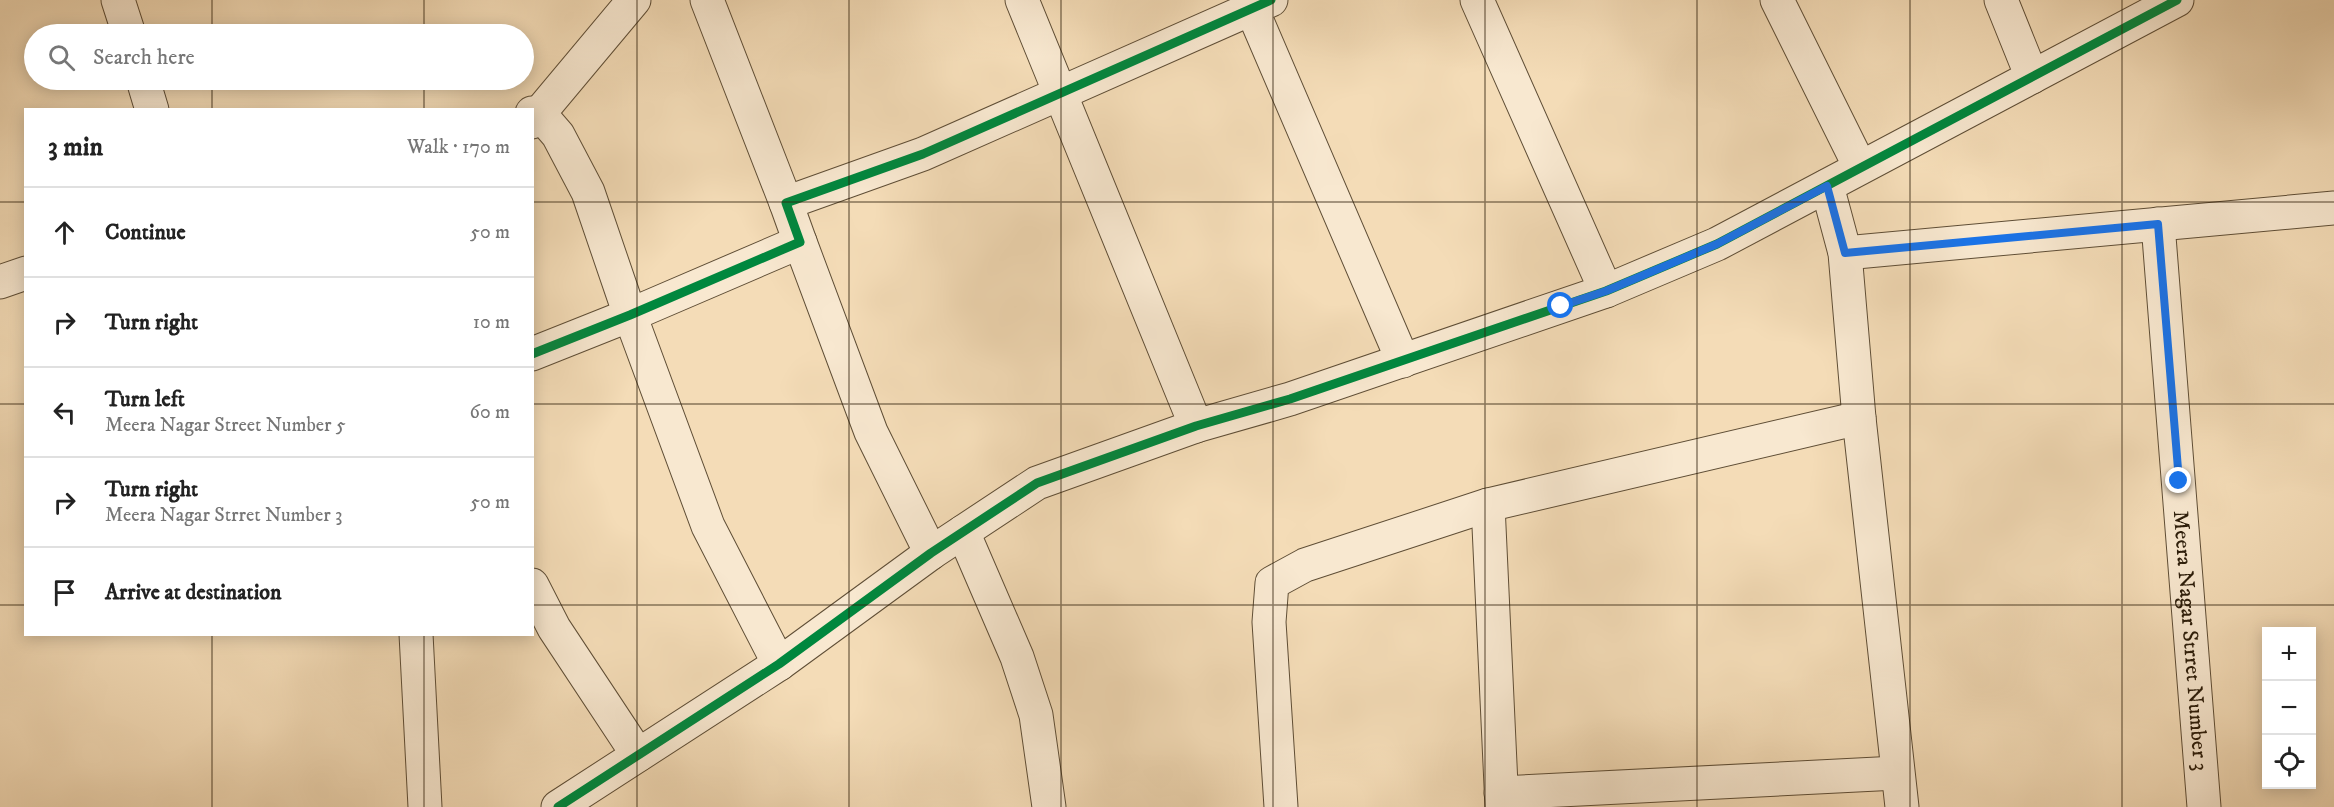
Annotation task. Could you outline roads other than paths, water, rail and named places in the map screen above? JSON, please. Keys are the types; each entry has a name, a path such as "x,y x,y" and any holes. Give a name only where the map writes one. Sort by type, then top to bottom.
{"street":[{"path":"118,0 126,24"},
{"path":"634,0 535,116 558,135 588,192 630,315 708,526 779,664"},
{"path":"707,0 786,203 871,432 932,553"},
{"path":"1022,0 1196,426"},
{"path":"1477,0 1606,291"},
{"path":"1777,0 1860,167"},
{"path":"2001,0 2032,77"},
{"path":"558,807 779,664 932,553 1037,483 1196,426 1290,399 1606,291 1717,244 2177,0"},
{"path":"786,203 923,154 1257,3 1403,361"},
{"path":"146,90 151,108"},
{"path":"1827,186 1845,253 1859,418 1902,807"},
{"path":"1845,253 2334,208"},
{"name":"Meera Nagar Strret Number 3","path":"2158,224 2204,807"},
{"path":"534,353 800,242"},
{"path":"0,282 24,274"},
{"path":"1281,807 1269,622 1272,583 1305,565 1488,505 1859,418"},
{"path":"1488,505 1501,800 1897,773"},
{"path":"963,532 1017,657 1036,715 1049,807"},
{"path":"534,589 554,628 638,755"},
{"path":"416,636 425,807"}]}
